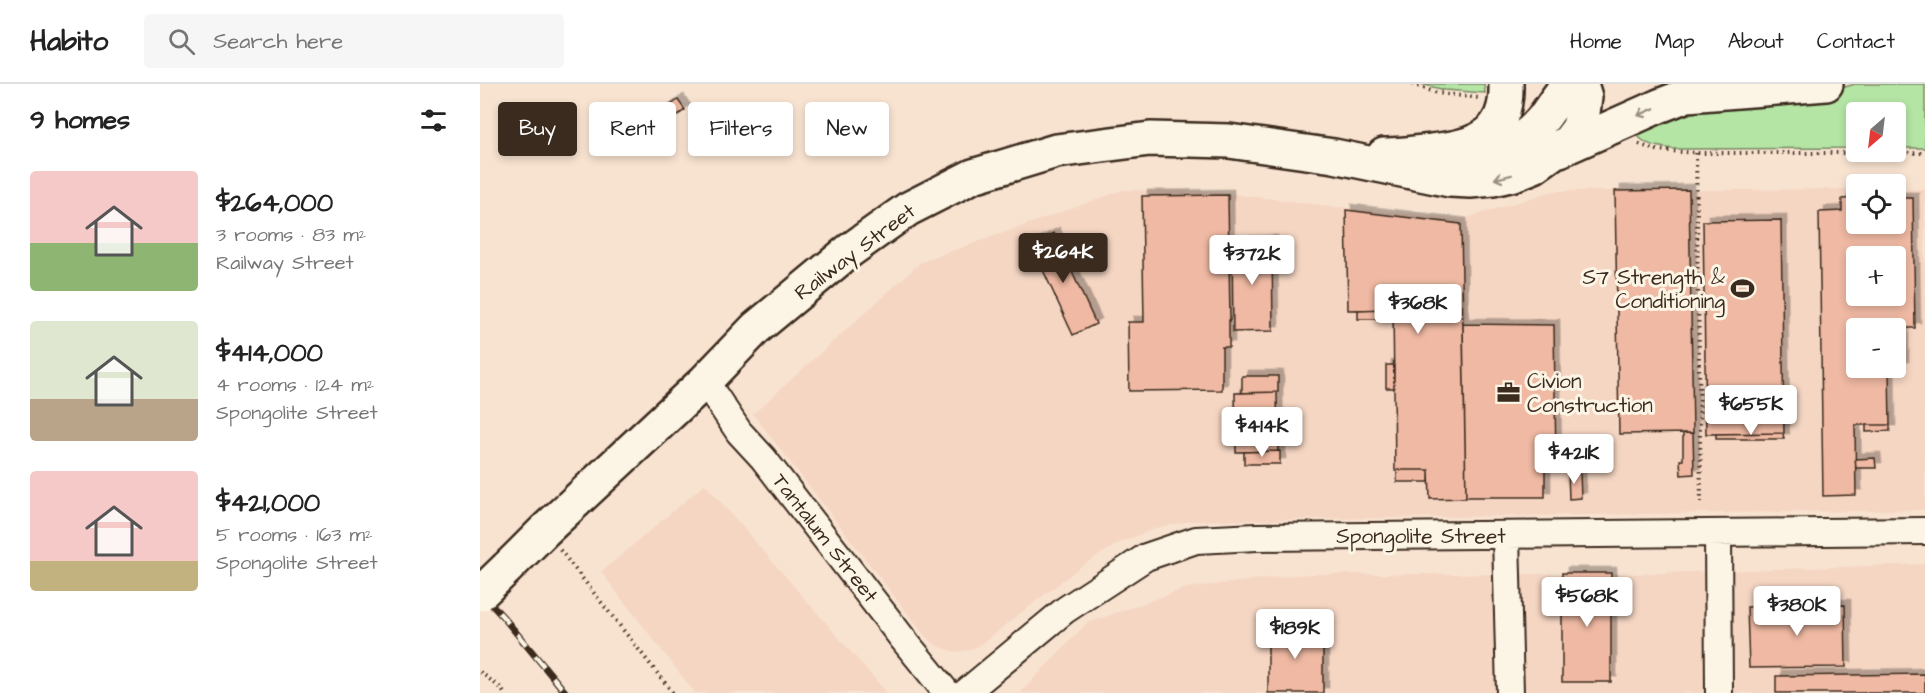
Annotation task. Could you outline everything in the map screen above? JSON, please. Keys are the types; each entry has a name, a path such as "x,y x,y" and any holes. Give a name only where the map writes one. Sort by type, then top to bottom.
{"main road":[{"name":"Railway Street","path":"1386,155 1447,162 1491,157 1523,138 1539,122 1569,84"},
{"name":"Railway Street","path":"480,594 705,381 756,328 849,251 908,209 973,176 1056,151 1150,139 1229,141 1334,156 1450,180 1493,179 1534,166 1574,135 1581,121 1585,98 1581,84"},
{"path":"1555,152 1687,95 1826,84"},
{"name":"Railway Street","path":"1334,156 1386,155 1461,147 1483,138 1500,121 1506,102 1496,91"}],"street":[{"name":"Tantalum Street","path":"705,381 739,432 764,458 947,693"},
{"name":"Spongolite Street","path":"965,693 1065,610 1146,557 1196,540 1257,537 1925,531"},
{"path":"1718,534 1719,693"},
{"path":"1506,536 1510,693"}],"path":[{"path":"1412,84 1437,93 1496,91"},
{"path":"1634,139 1641,145 1655,150 1696,153 1925,153"},
{"path":"1696,153 1701,502"},
{"path":"544,531 673,693"},
{"path":"480,672 504,693"}],"shaded area":[{"path":"1846,189 1846,234 1906,234 1906,189 1925,189 1925,510 1190,521 1156,528 1119,543 1080,567 979,646 956,652 937,646 925,636 753,414 921,262 1123,190 1207,191 1463,219 1553,191"},
{"path":"705,484 887,693 695,693 601,572"},
{"path":"1925,564 1925,693 1020,693 1087,623 1187,588 1304,574 1628,574"}],"green space":[{"path":"1421,84 1484,84 1485,93 1445,90"},
{"path":"1855,84 1925,84 1925,148 1906,148 1906,102 1846,102 1846,148 1675,149 1646,143 1634,130 1671,111 1835,90"}],"building":[{"path":"678,100 685,110 676,116 676,102"},
{"path":"1689,190 1693,433 1619,434 1615,191"},
{"path":"1228,195 1230,320 1229,347 1222,347 1222,390 1129,391 1128,322 1144,322 1142,196"},
{"path":"1906,198 1913,198 1915,328 1906,328 1906,318 1846,318 1846,378 1889,378 1890,425 1855,425 1856,495 1823,496 1819,212 1842,211 1842,199 1846,199 1846,234 1906,234"},
{"path":"1346,210 1461,224 1466,498 1430,499 1429,470 1395,470 1393,309 1348,310"},
{"path":"1781,220 1784,433 1706,434 1703,221"},
{"path":"1054,233 1096,324 1073,335 1031,244"},
{"path":"1272,241 1273,331 1233,332 1232,242"},
{"path":"1385,309 1385,319 1358,319 1358,310"},
{"name":"Civion Construction","path":"1463,324 1554,325 1556,462 1545,461 1545,497 1466,497"},
{"path":"1386,365 1394,365 1394,388 1386,388"},
{"path":"1242,376 1278,376 1278,392 1242,393"},
{"path":"1277,392 1278,451 1236,452 1235,393"},
{"path":"1866,425 1890,425 1890,431 1866,432"},
{"path":"1683,433 1693,433 1694,474 1681,475"},
{"path":"1783,433 1784,439 1716,439 1716,434"},
{"path":"1280,451 1280,464 1244,464 1244,452"},
{"path":"1875,458 1876,468 1856,468 1855,459"},
{"path":"1397,470 1429,470 1429,482 1397,482"},
{"path":"1568,472 1580,472 1581,498 1569,499"},
{"path":"1562,573 1611,573 1611,682 1562,682"},
{"path":"1845,605 1846,667 1749,668 1747,607"},
{"path":"1268,627 1323,628 1323,693 1268,693"},
{"path":"1925,674 1925,693 1776,693 1776,676"}],"railway":[{"path":"480,592 566,693"}],"place":[{"name":"S7 Strength & Conditioning","path":"1743,289"},
{"name":"Civion Construction","path":"1509,393"}]}
